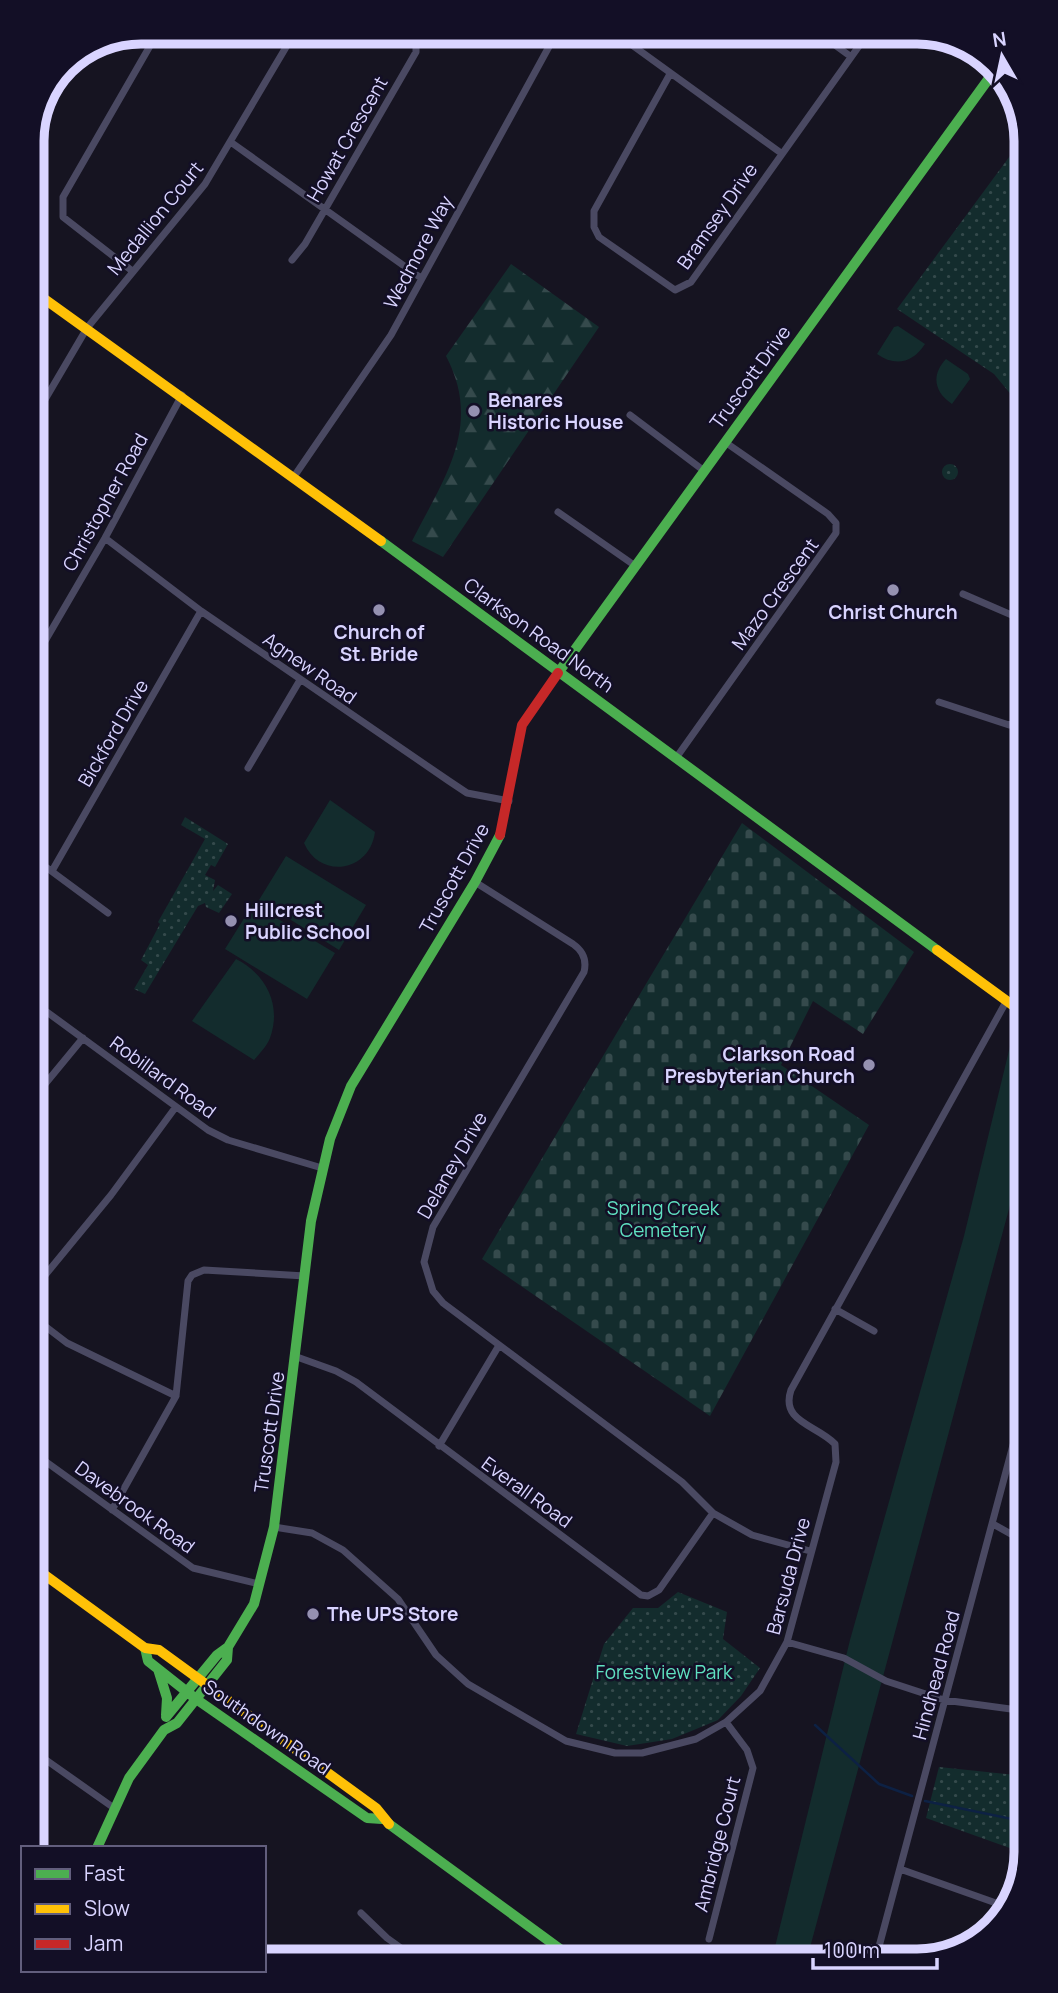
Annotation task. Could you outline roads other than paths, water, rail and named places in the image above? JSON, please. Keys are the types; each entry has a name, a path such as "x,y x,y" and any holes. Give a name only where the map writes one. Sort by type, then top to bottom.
{"street":[{"path":"131,270 68,221 61,208 63,197 151,44"},
{"name":"Medallion Court","path":"44,401 87,328 131,270 205,184 232,143 288,44"},
{"name":"Howat Crescent","path":"292,260 305,244 416,52 416,44"},
{"name":"Wedmore Way","path":"293,478 391,335 550,44"},
{"path":"630,44 780,153"},
{"path":"834,44 850,56"},
{"name":"Bramsey Drive","path":"670,74 594,211 592,220 598,237 675,290 691,282 860,44"},
{"name":"Truscott Drive","path":"164,1730 166,1717 244,1625 259,1584 274,1527 321,1168 351,1086 475,882 501,833 522,724 634,565 980,91"},
{"path":"232,143 421,278"},
{"name":"Clarkson Road North","path":"44,298 182,395 1014,1006"},
{"name":"Christopher Road","path":"44,643 105,538 182,395"},
{"path":"630,415 703,470"},
{"name":"Mazo Crescent","path":"676,758 836,533 835,523 828,514 725,442"},
{"path":"558,512 634,565"},
{"name":"Agnew Road","path":"105,538 201,611 467,793 509,801"},
{"path":"963,594 1014,616"},
{"name":"Bickford Drive","path":"52,871 201,611"},
{"path":"248,768 300,680"},
{"path":"939,702 1009,725 1014,723"},
{"path":"44,865 108,912"},
{"name":"Delaney Drive","path":"475,882 573,944 581,950 586,965 433,1227 424,1262 433,1291 443,1303 498,1347 682,1482 713,1513 752,1535 810,1551"},
{"name":"Barsuda Drive","path":"274,1527 312,1533 343,1550 398,1599 436,1655 455,1674 566,1741 615,1753 642,1753 696,1739 726,1722 761,1691 788,1642 836,1454 835,1444 828,1436 792,1416 788,1398 1007,1000"},
{"name":"Robillard Road","path":"44,1010 175,1108 228,1140 321,1168"},
{"path":"44,1086 83,1038"},
{"path":"44,1276 111,1195 175,1108"},
{"path":"112,1510 176,1396 188,1282 192,1275 204,1270 305,1276"},
{"path":"835,1309 874,1331"},
{"path":"44,1325 67,1343 176,1396"},
{"path":"439,1446 498,1347"},
{"name":"Everall Road","path":"297,1357 336,1371 356,1382 641,1595 648,1596 659,1590 713,1513"},
{"name":"Hindhead Road","path":"878,1949 1014,1443"},
{"name":"Davebrook Road","path":"44,1460 193,1568 259,1584"},
{"path":"993,1524 1014,1536"},
{"name":"Southdown Road","path":"44,1574 145,1648 159,1650 376,1808 382,1819 560,1949"},
{"path":"788,1642 844,1658 886,1681 944,1700 1014,1709"},
{"name":"Truscott Drive","path":"98,1846 129,1778 164,1730 177,1723 207,1687 227,1660 228,1647"},
{"name":"Southdown Road","path":"145,1648 148,1661 196,1699 367,1818 382,1819"},
{"path":"157,1667 167,1699 166,1717"},
{"name":"Ambridge Court","path":"709,1939 752,1768 747,1750 726,1722"},
{"path":"44,1759 114,1808"},
{"path":"900,1869 999,1904"},
{"path":"362,1913 402,1949"}],"waterway":[{"path":"815,1725 879,1784 912,1796"},
{"path":"925,1801 1014,1820"}],"place":[{"name":"Benares Historic House","path":"474,411"},
{"name":"Christ Church","path":"893,590"},
{"name":"Church of St. Bride","path":"379,610"},
{"name":"Hillcrest Public School","path":"231,921"},
{"name":"Clarkson Road Presbyterian Church","path":"869,1065"},
{"name":"The UPS Store","path":"313,1614"}],"park label":[{"name":"Spring Creek Cemetery","path":"663,1219"},
{"name":"Forestview Park","path":"664,1672"}]}
